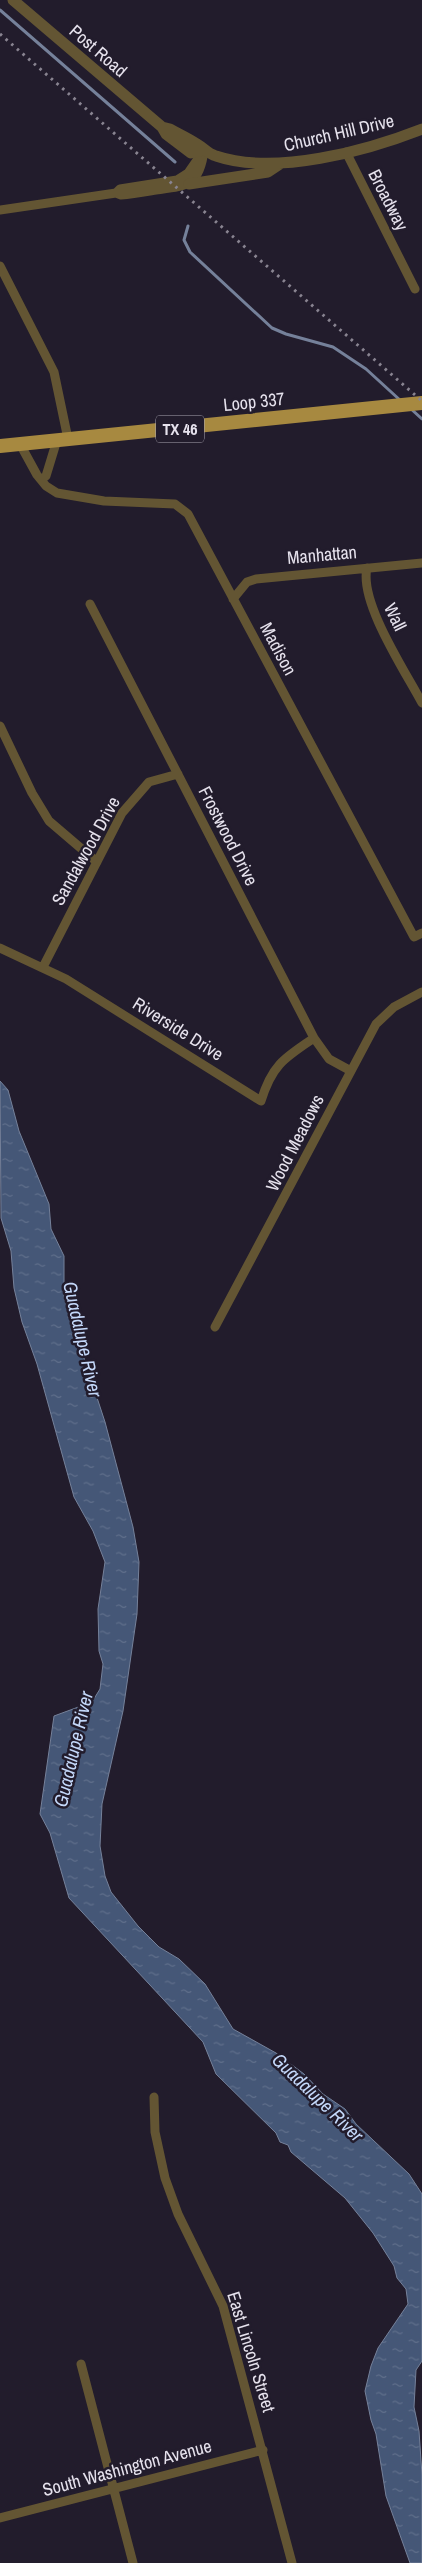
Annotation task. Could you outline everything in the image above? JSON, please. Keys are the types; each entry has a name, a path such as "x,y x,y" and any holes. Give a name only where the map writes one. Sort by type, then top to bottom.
{"main road":[{"name":"Loop 337","path":"0,446 422,404"}],"street":[{"name":"Post Road","path":"13,0 162,127 170,128 204,150"},
{"name":"Church Hill Drive","path":"204,150 224,158 280,164 373,146 422,129"},
{"path":"189,184 200,168 204,150"},
{"path":"116,193 120,189 183,178 204,150"},
{"name":"Broadway","path":"346,152 416,289"},
{"path":"0,210 116,193 121,195 179,188 189,184 268,172 280,164"},
{"path":"0,266 44,349 59,390 63,440 46,476 42,479"},
{"name":"Madison","path":"20,444 37,475 50,490 65,495 104,501 169,503 180,506 188,514 418,935"},
{"name":"Manhattan","path":"233,599 247,582 256,579 422,563"},
{"name":"Wall","path":"367,568 364,578 375,614 422,703"},
{"name":"Frostwood Drive","path":"90,604 314,1038 330,1058 350,1072"},
{"path":"0,726 32,793 50,821 97,862"},
{"name":"Sandalwood Drive","path":"43,967 122,813 149,782 178,774"},
{"name":"Riverside Drive","path":"0,948 43,967 261,1101 266,1085 282,1059 314,1038"},
{"name":"Wood Meadows","path":"215,1326 350,1072 381,1018 394,1007 422,992"},
{"name":"East Lincoln Street","path":"154,2097 155,2132 165,2178 178,2214 223,2306 292,2563"},
{"path":"81,2364 133,2563"},
{"name":"South Washington Avenue","path":"0,2518 263,2450"}],"water":[{"name":"Guadalupe River","path":"0,1081 8,1090 19,1131 49,1204 51,1229 64,1256 64,1297 105,1422 133,1527 139,1562 137,1614 123,1711 102,1804 100,1846 105,1876 111,1892 138,1926 159,1947 179,1959 205,1984 233,2029 276,2053 304,2074 323,2094 345,2109 356,2124 409,2174 422,2194 422,2361 416,2370 414,2407 419,2431 422,2475 422,2563 410,2563 386,2496 376,2434 365,2391 378,2348 408,2304 406,2289 397,2278 394,2266 373,2233 345,2198 291,2152 288,2145 280,2142 276,2133 216,2074 203,2042 69,1898 50,1833 40,1814 54,1716 92,1702 100,1689 103,1664 99,1651 98,1609 105,1562 93,1531 74,1497 37,1364 22,1322 14,1288 11,1251 1,1218"}],"waterway":[{"path":"0,10 175,162"},
{"path":"188,226 184,240 190,252 272,328 286,334 333,347 366,369 401,401"},
{"path":"410,408 422,419"}],"railway":[{"path":"0,34 422,401"}]}
